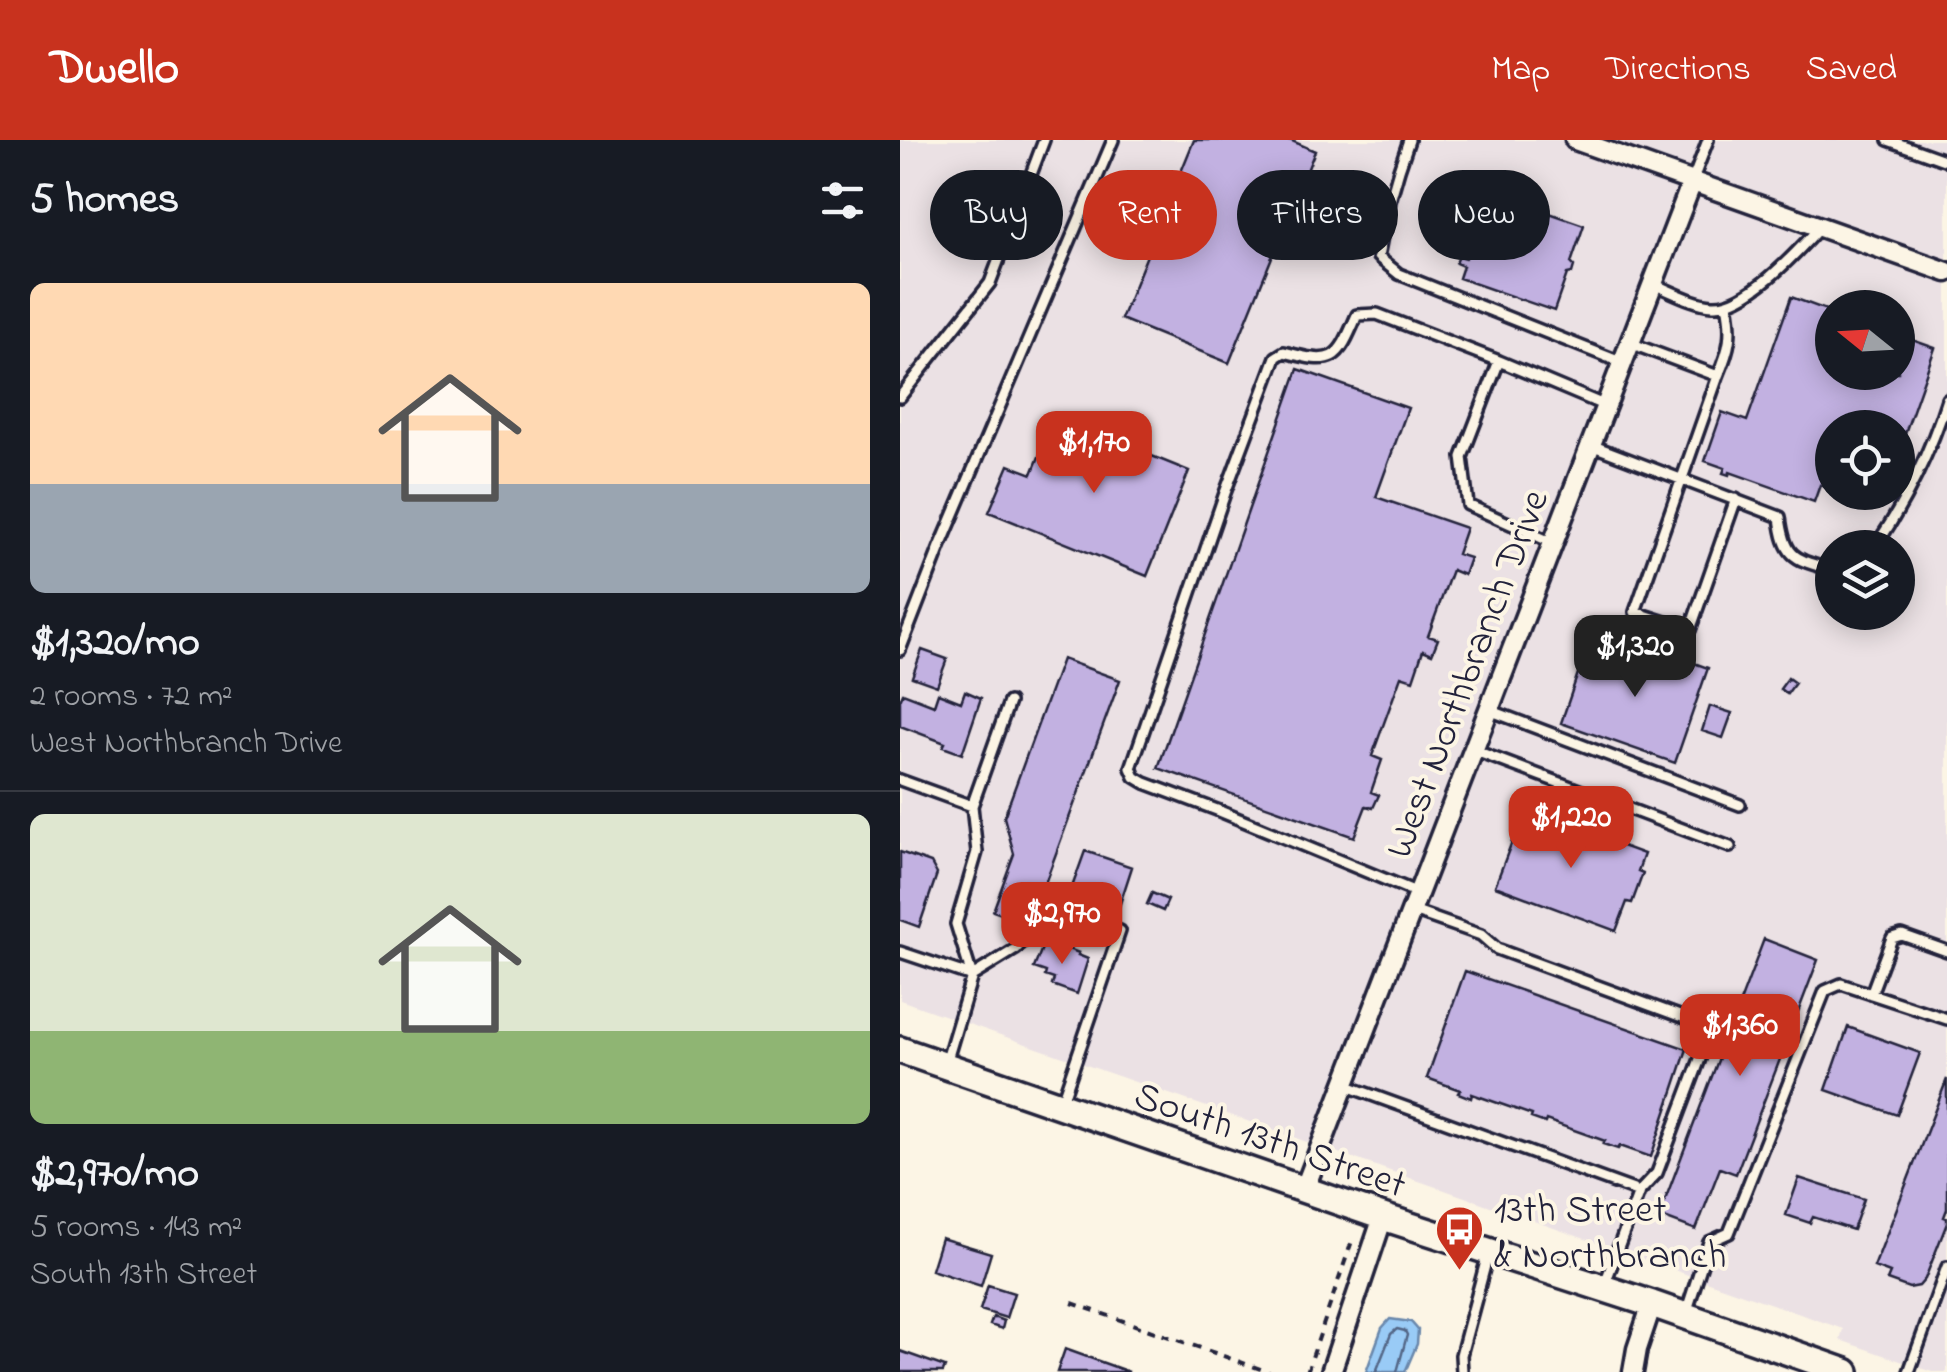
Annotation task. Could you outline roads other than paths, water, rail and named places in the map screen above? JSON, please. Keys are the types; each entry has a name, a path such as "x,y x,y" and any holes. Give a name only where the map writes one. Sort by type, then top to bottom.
{"street":[{"path":"1575,140 1947,272"},
{"name":"West Northbranch Drive","path":"1304,1190 1692,182"},
{"name":"South 13th Street","path":"900,1050 1846,1372"},
{"path":"1331,1372 1383,1217"},
{"path":"1633,1372 1652,1304"}],"lane":[{"path":"900,398 990,283 1044,140"},
{"path":"900,650 1113,140"},
{"path":"1409,140 1394,181 1378,257 1398,274 1623,363"},
{"path":"1692,182 1708,140"},
{"path":"1888,140 1947,161"},
{"path":"1653,284 1710,305 1727,304 1774,276 1820,227"},
{"path":"1727,304 1732,328 1730,344 1635,612 1690,630 1736,499"},
{"path":"1603,1288 1639,1192 1657,1174 1703,1051 1704,1025 1496,949 1481,935 1415,902 1218,810 1145,783 1130,768 1276,357 1284,352 1321,361 1332,358 1344,343 1356,314 1377,314 1606,406"},
{"path":"1630,343 1718,376"},
{"path":"1499,361 1462,457 1468,504 1553,543"},
{"path":"1885,530 1907,492 1947,399"},
{"path":"1591,445 1780,517 1783,540 1793,557 1815,564"},
{"path":"945,1066 972,976 956,924 977,852 972,806 1009,702"},
{"path":"1489,710 1740,805"},
{"path":"1473,750 1730,847"},
{"path":"900,780 972,806"},
{"path":"900,952 972,976 1016,949 1053,907 1120,931 1060,1106"},
{"path":"1872,994 1892,938 1902,935 1947,951"},
{"path":"1686,1316 1708,1242 1729,1232 1825,990 1841,984 1947,1019"},
{"path":"1344,1085 1639,1192"},
{"path":"1462,1372 1461,1355 1488,1252"},
{"path":"1909,1372 1947,1267"}],"water":[{"path":"1390,1319 1411,1322 1418,1330 1417,1344 1405,1372 1366,1372 1382,1328"}],"place":[{"name":"13th Street & Northbranch","path":"1459,1272"}]}
